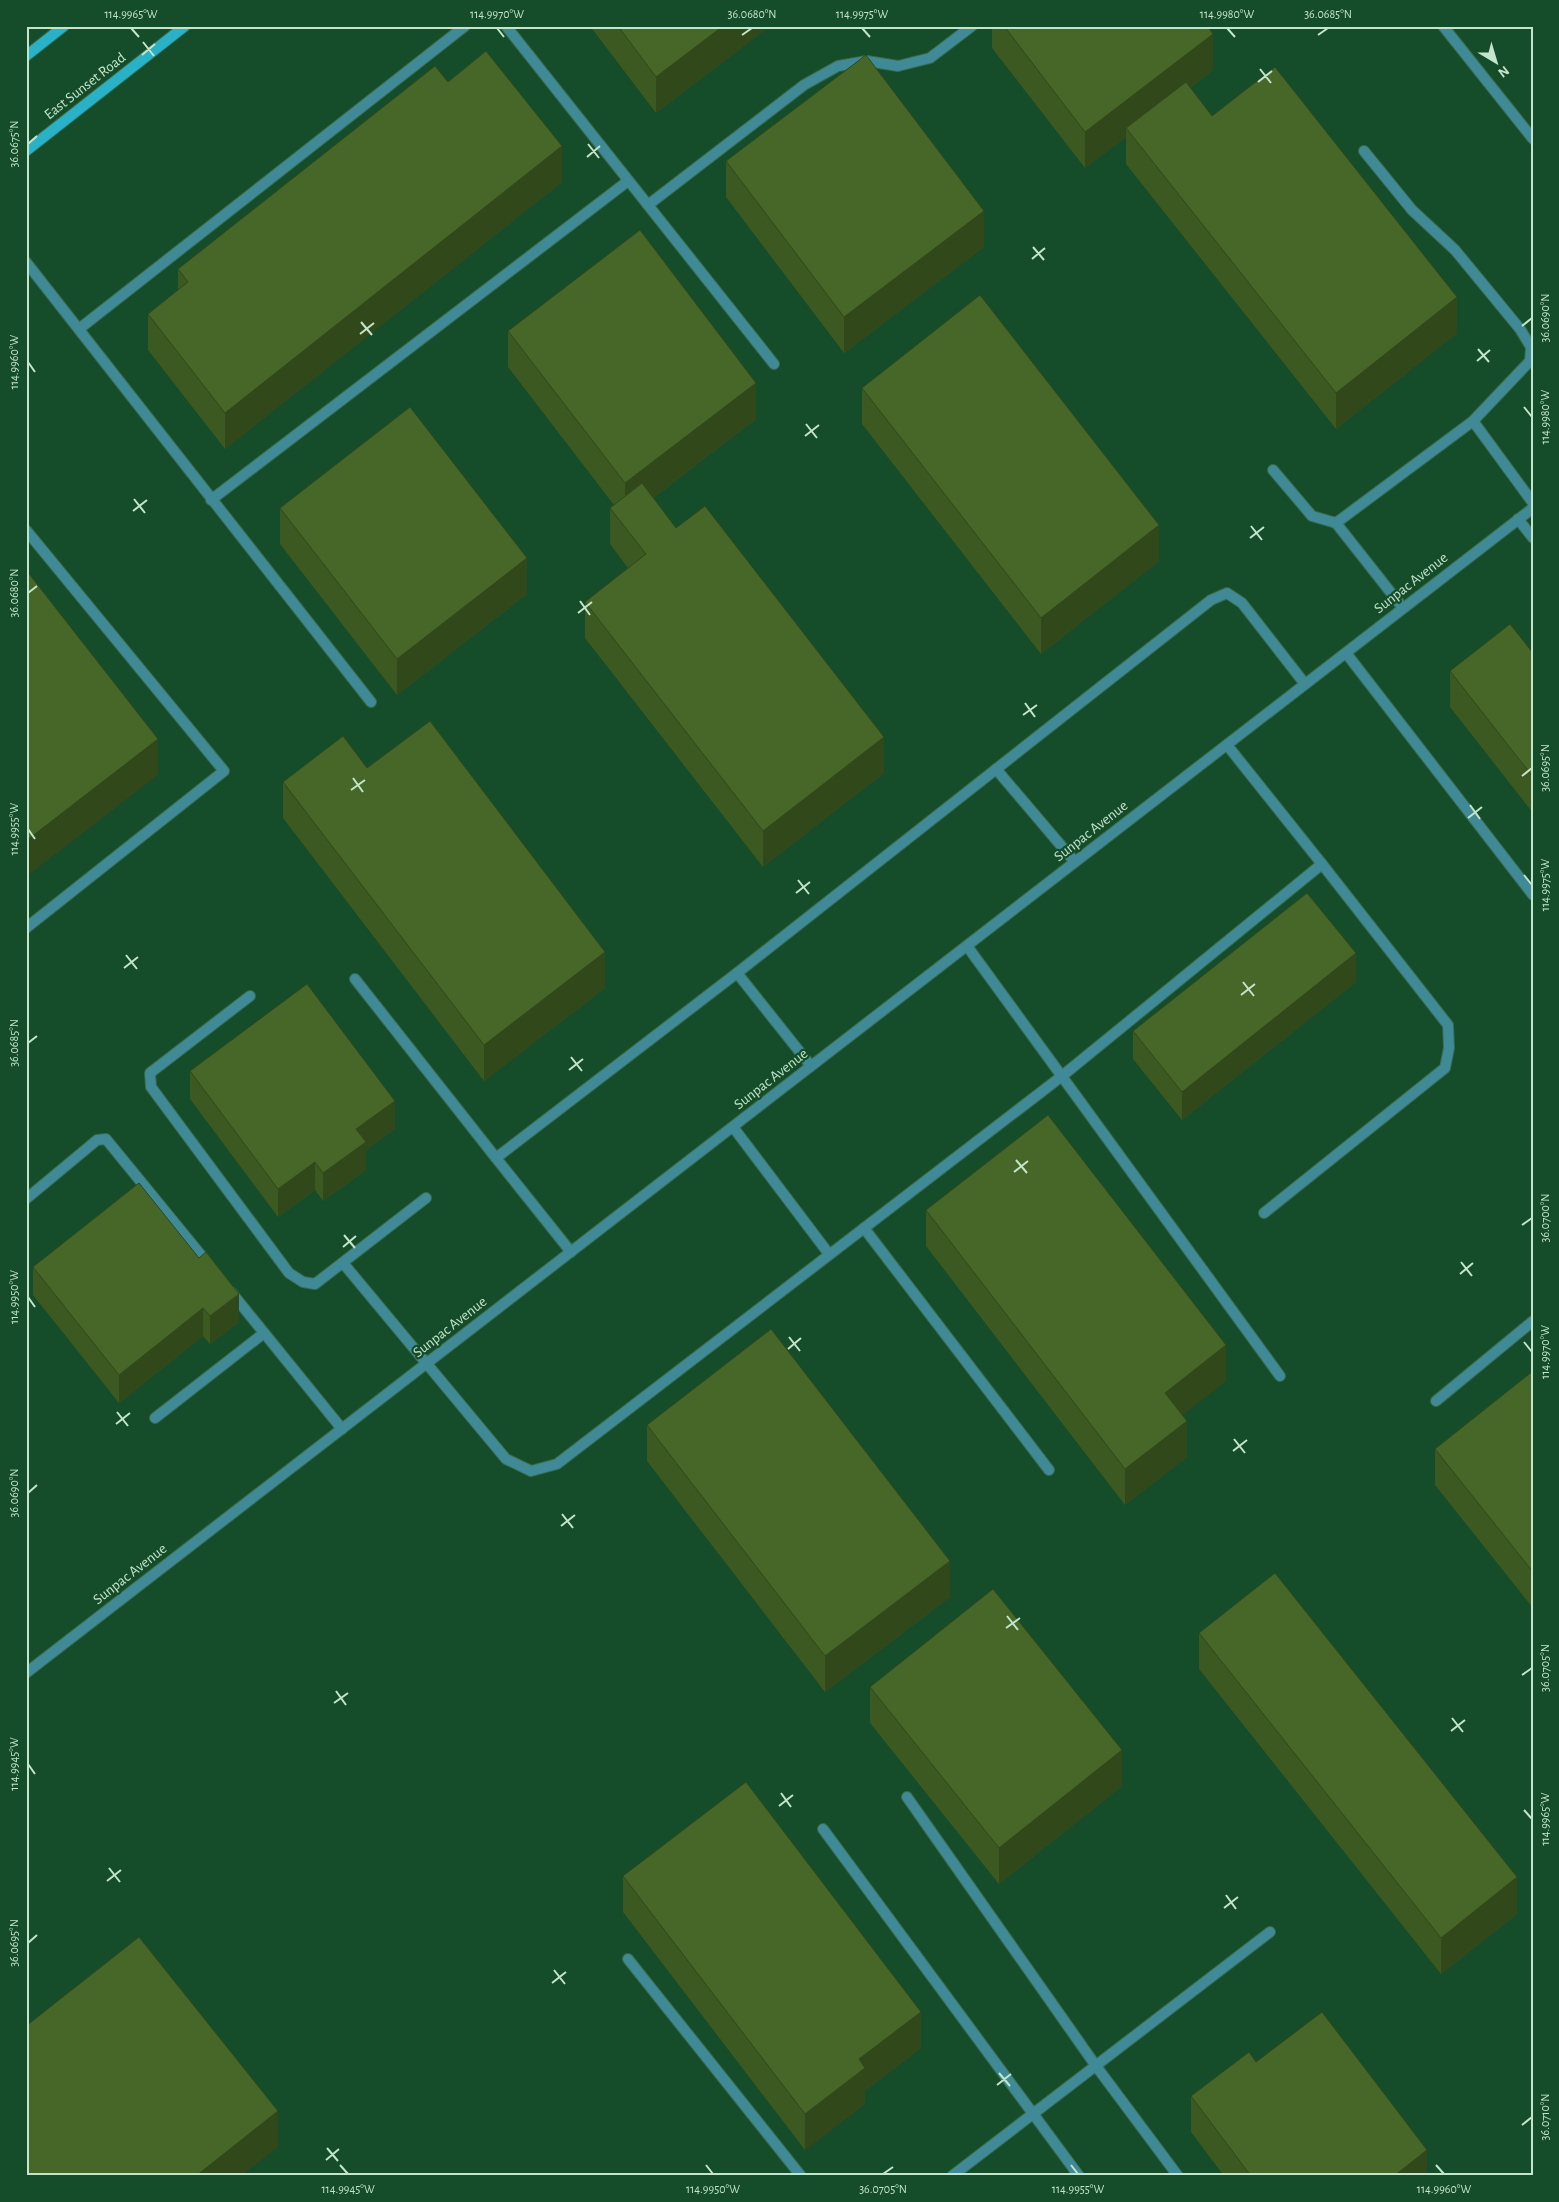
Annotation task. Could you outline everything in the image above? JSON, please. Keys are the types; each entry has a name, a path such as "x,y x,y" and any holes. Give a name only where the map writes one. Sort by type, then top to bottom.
{"main road":[{"path":"26,56 64,26"},
{"name":"East Sunset Road","path":"26,151 185,26"}],"street":[{"path":"79,329 465,26"},
{"path":"506,26 774,364"},
{"path":"648,205 812,80 838,66 867,61 898,66 930,58 972,26"},
{"path":"1443,26 1533,139"},
{"path":"1336,523 1473,420 1530,361 1531,347 1520,329 1455,250 1412,210 1364,151"},
{"path":"211,500 628,181"},
{"path":"26,262 371,702"},
{"path":"1473,420 1533,504"},
{"path":"1273,470 1312,516 1336,523 1403,608"},
{"name":"Sunpac Avenue","path":"26,1673 1533,508"},
{"path":"1518,519 1533,538"},
{"path":"26,530 224,771 26,928"},
{"path":"496,1158 737,973 1211,600 1226,593 1242,603 1305,684"},
{"path":"1346,653 1533,895"},
{"path":"1227,745 1448,1025 1448,1055 1445,1068 1264,1214"},
{"path":"996,769 1075,862"},
{"path":"343,1263 506,1458 531,1471 557,1464 1062,1076 1322,864"},
{"path":"967,946 1280,1376"},
{"path":"737,973 811,1066"},
{"path":"355,979 571,1252"},
{"path":"250,996 150,1073 151,1087 289,1273 303,1282 315,1284 426,1198"},
{"path":"733,1127 829,1254"},
{"path":"26,1199 97,1140 106,1139 342,1430"},
{"path":"864,1228 1049,1470"},
{"path":"1436,1401 1533,1321"},
{"path":"154,1418 264,1333"},
{"path":"907,1797 1096,2066 1178,2176"},
{"path":"823,1829 1032,2115 1079,2176"},
{"path":"952,2176 1270,1932"},
{"path":"628,1959 801,2176"}],"building":[{"path":"618,26 723,26 656,77"},
{"path":"1004,26 1207,26 1213,34 1085,132"},
{"path":"486,51 562,146 225,413 148,314 188,282 178,269 435,66 448,82"},
{"path":"866,55 984,211 844,317 726,161"},
{"path":"1275,67 1457,297 1336,393 1126,128 1186,82 1212,116"},
{"path":"640,230 756,383 625,483 508,331"},
{"path":"980,295 1159,525 1041,618 862,388"},
{"path":"410,407 527,558 397,659 280,508"},
{"path":"642,483 676,528 705,506 884,737 763,831 585,602 646,554 610,508"},
{"path":"26,570 158,739 26,841"},
{"path":"1510,624 1533,653 1533,777 1450,671"},
{"path":"430,721 605,952 484,1045 283,782 343,736 367,768"},
{"path":"1307,893 1356,953 1182,1092 1133,1031"},
{"path":"307,984 395,1101 356,1129 366,1142 323,1173 315,1162 278,1189 190,1071"},
{"path":"1048,1115 1226,1345 1165,1393 1187,1421 1125,1469 926,1210"},
{"path":"139,1183 199,1258 206,1252 239,1294 210,1316 203,1308 119,1375 33,1267"},
{"path":"771,1329 950,1561 825,1656 647,1425"},
{"path":"1533,1371 1533,1572 1435,1449"},
{"path":"1275,1573 1517,1877 1441,1938 1199,1633"},
{"path":"993,1589 1122,1750 999,1848 870,1687"},
{"path":"746,1782 921,2012 859,2059 865,2068 805,2114 623,1876"},
{"path":"139,1937 278,2111 196,2176 26,2176 26,2026"},
{"path":"1322,2012 1427,2150 1394,2176 1251,2176 1191,2096 1249,2052 1256,2062"}]}
